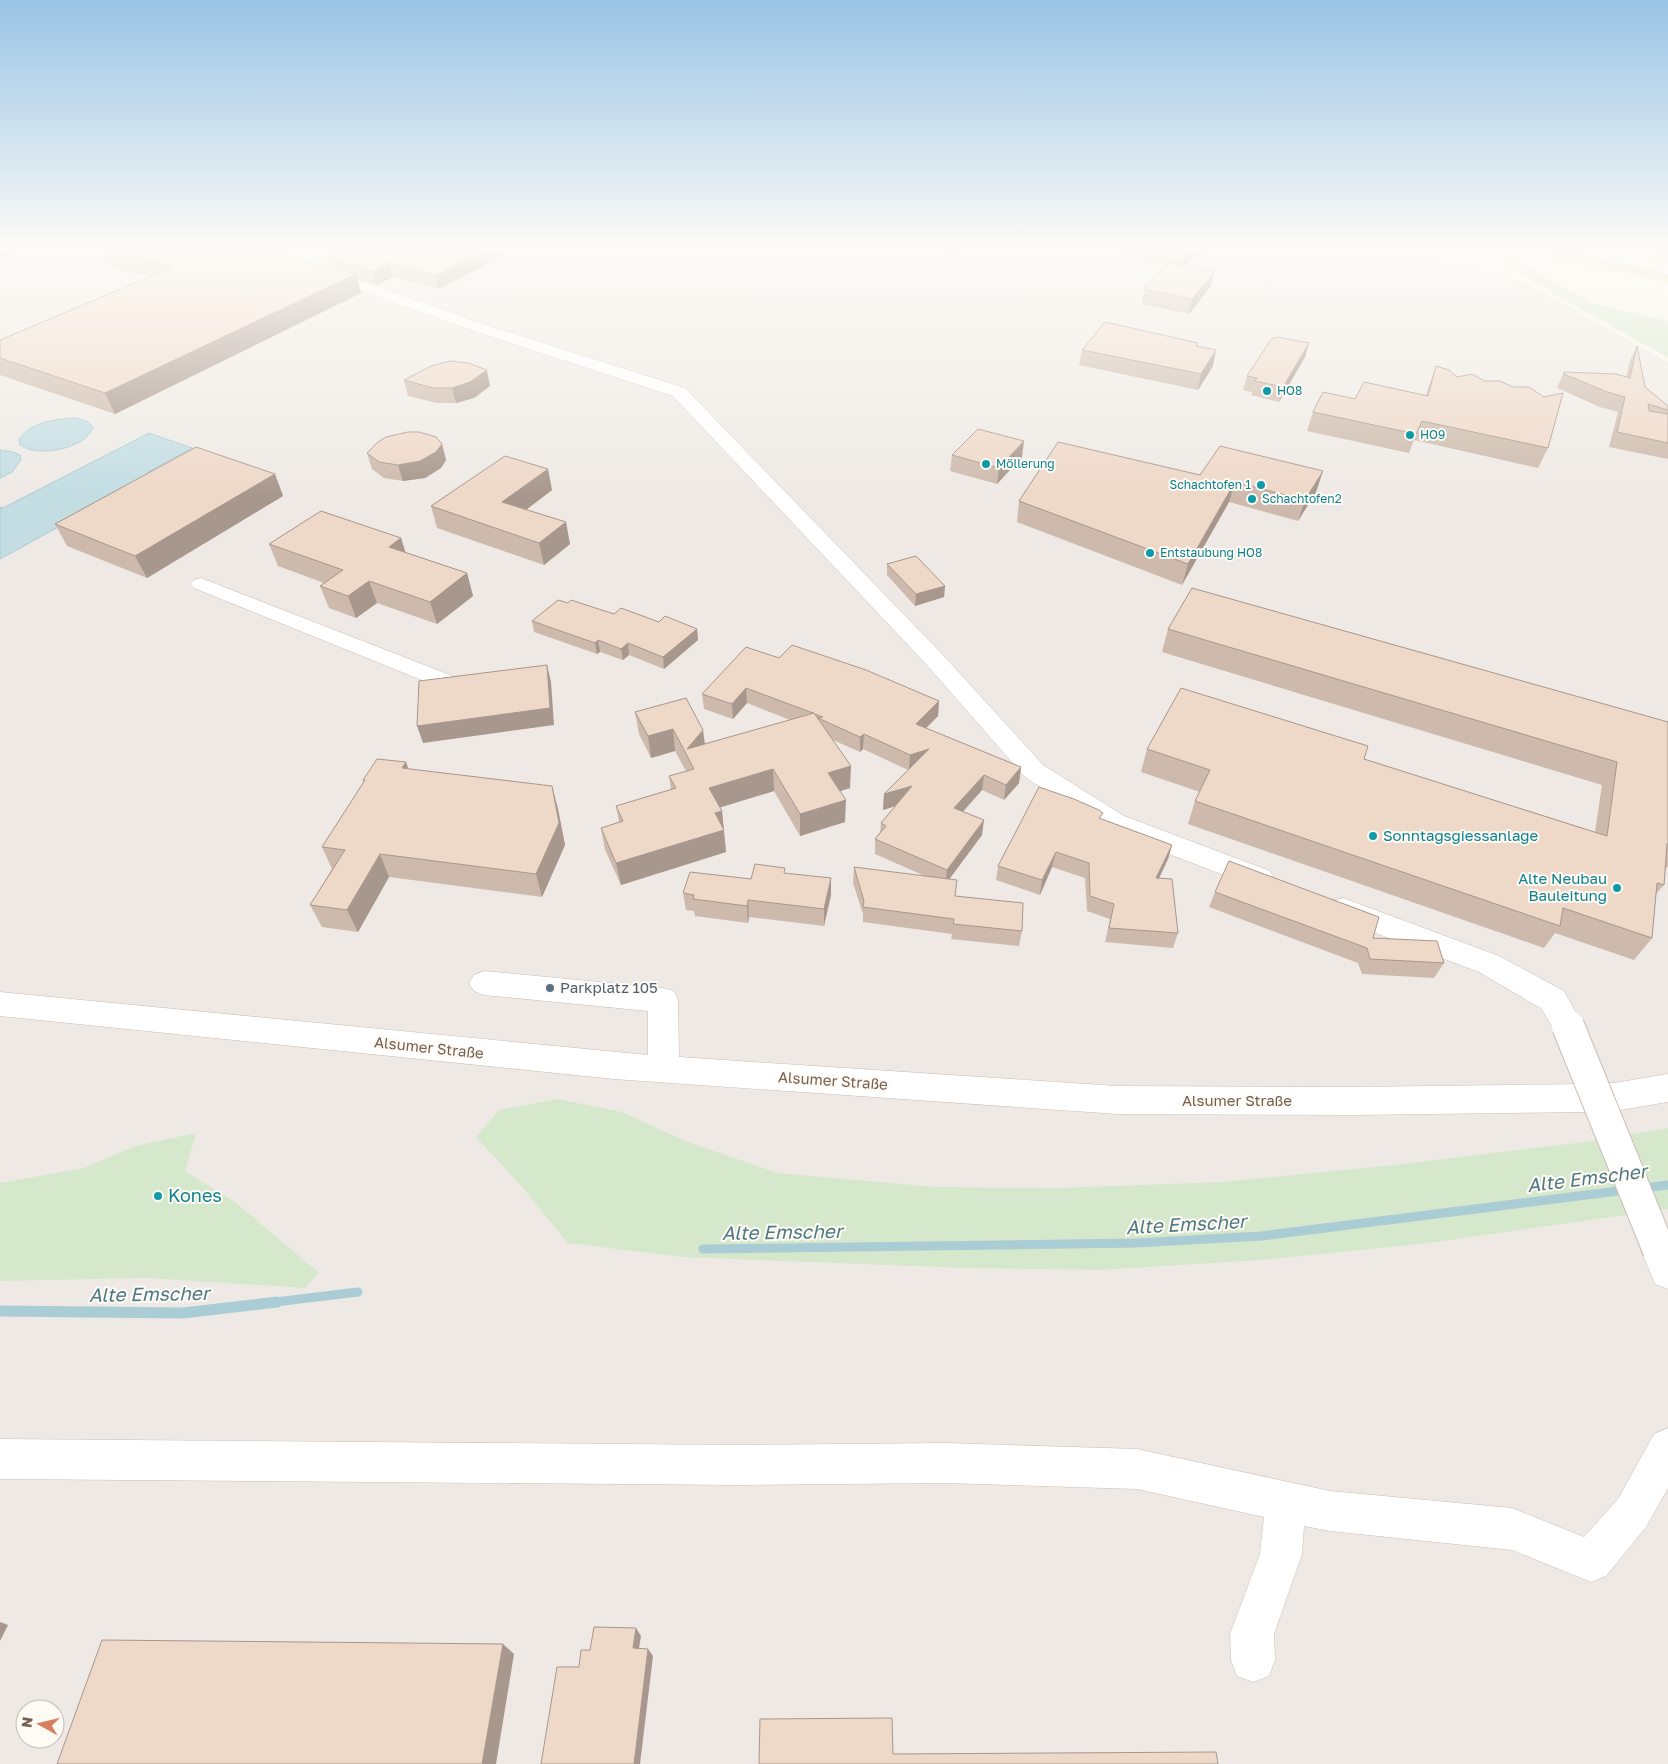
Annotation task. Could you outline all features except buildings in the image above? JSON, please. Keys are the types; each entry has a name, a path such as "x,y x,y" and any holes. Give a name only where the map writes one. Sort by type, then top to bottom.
{"street":[{"path":"490,331 679,392 934,659 1034,770 1115,823 1284,887"},
{"path":"201,584 442,680"},
{"path":"1321,901 1489,964 1553,1000 1568,1026 1663,1261"},
{"path":"484,983 663,1000 664,1070"},
{"name":"Alsumer Straße","path":"0,1004 202,1024 288,1035 664,1070 1117,1100 1352,1101 1588,1098 1614,1097 1668,1088"},
{"path":"0,1459 740,1465 946,1463 1137,1469 1330,1511 1512,1529 1591,1561 1632,1513 1668,1448"},
{"path":"1253,1660 1252,1634 1281,1554 1286,1502"}],"shaded area":[{"path":"0,331 1613,331 1668,362 1668,1764 0,1764"}],"green space":[{"path":"1621,331 1668,331 1668,358"},
{"path":"557,1099 622,1112 685,1141 778,1173 936,1187 1057,1188 1221,1182 1394,1165 1585,1142 1668,1128 1668,1209 1429,1243 1262,1260 1100,1270 965,1268 681,1257 568,1243 522,1187 476,1137 499,1110"},
{"path":"196,1133 185,1171 235,1202 319,1273 305,1288 147,1278 0,1281 0,1183 84,1168 135,1146"}],"water":[{"path":"75,418 88,422 93,428 81,441 71,446 48,451 37,451 20,445 19,440 23,434 36,425 60,419"},
{"path":"149,433 192,448 148,472 155,474 0,559 0,507 3,508"},
{"path":"0,450 20,455 21,460 12,472 0,478"}],"waterway":[{"name":"Alte Emscher","path":"1643,1188 1668,1185"},
{"name":"Alte Emscher","path":"703,1249 1136,1243 1261,1236 1626,1190"},
{"name":"Alte Emscher","path":"267,1303 358,1292"},
{"name":"Alte Emscher","path":"0,1311 183,1313 277,1302"}],"place":[{"name":"HO8","path":"1267,391"},
{"name":"HO9","path":"1410,435"},
{"name":"Möllerung","path":"986,464"},
{"name":"Schachtofen 1","path":"1261,485"},
{"name":"Schachtofen2","path":"1252,499"},
{"name":"Entstaubung HO8","path":"1150,553"},
{"name":"Sonntagsgiessanlage","path":"1373,836"},
{"name":"Alte Neubau Bauleitung","path":"1617,888"},
{"name":"Parkplatz 105","path":"550,988"},
{"name":"Kones","path":"158,1196"}]}
